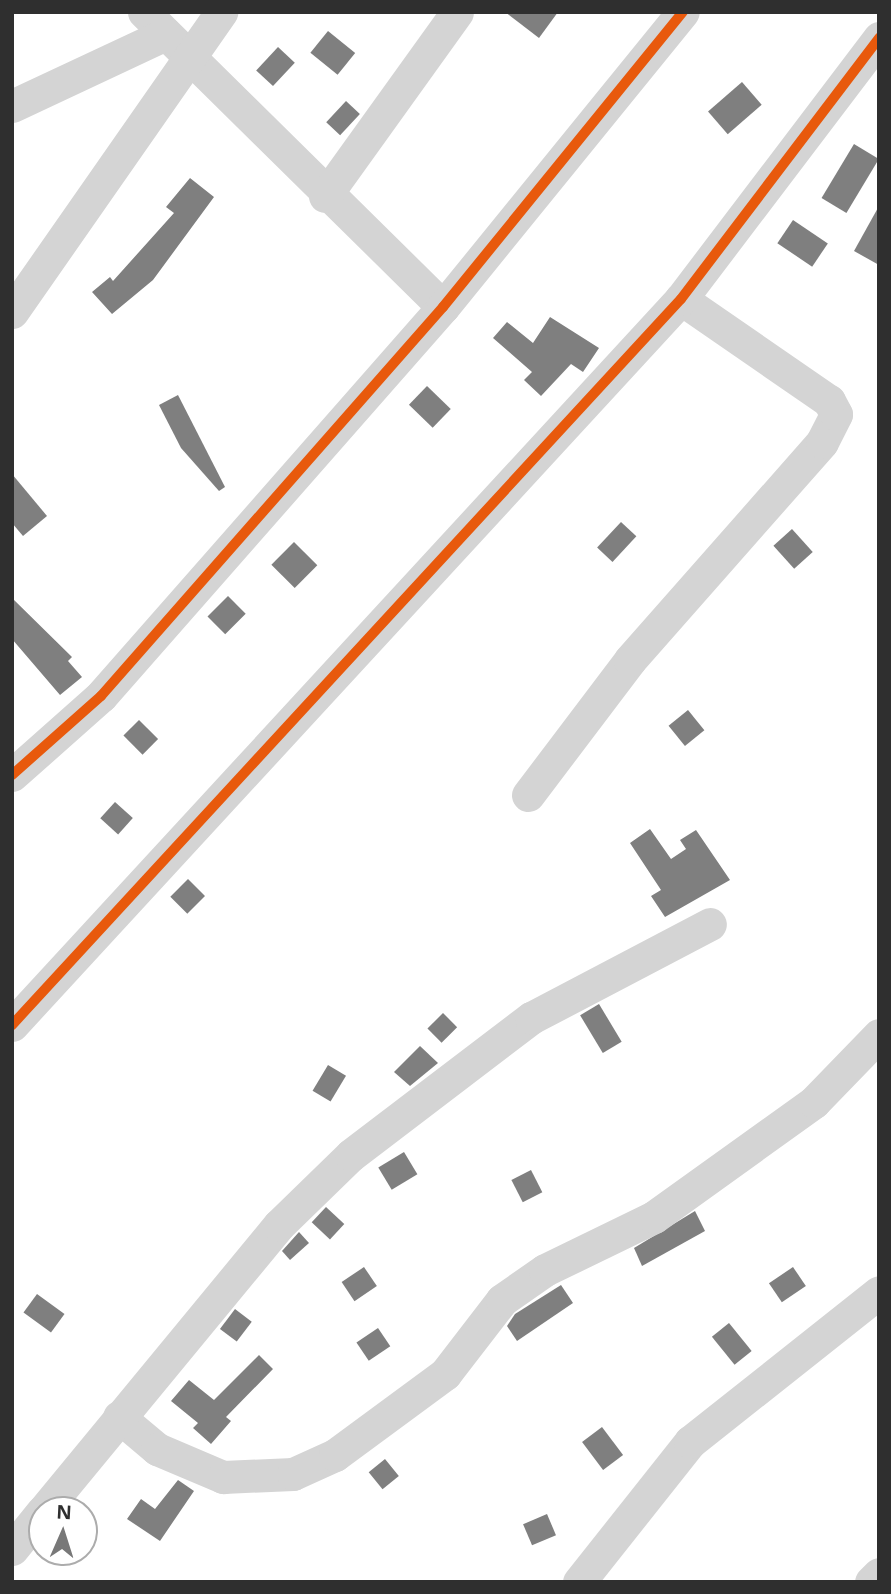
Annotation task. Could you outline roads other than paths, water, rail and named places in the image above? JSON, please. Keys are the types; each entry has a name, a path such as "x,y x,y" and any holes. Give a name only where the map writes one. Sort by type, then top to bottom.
{"street":[{"path":"12,106 166,34 221,12"},
{"path":"325,196 457,12"},
{"path":"12,775 101,696 443,307 683,12"},
{"path":"166,34 325,196 443,307"},
{"path":"12,313 166,34"},
{"path":"12,1025 681,299 879,38"},
{"path":"528,795 630,660 822,442 836,414 829,401 681,299"},
{"path":"55,1496 279,1225 351,1155 531,1018 710,924"},
{"path":"119,1417 157,1449 223,1477 293,1474 335,1455 445,1374 502,1300 545,1270 654,1217 814,1102 879,1035"},
{"path":"579,1582 690,1442 879,1292"},
{"path":"12,1549 28,1529"},
{"path":"871,1582 879,1574"}]}
